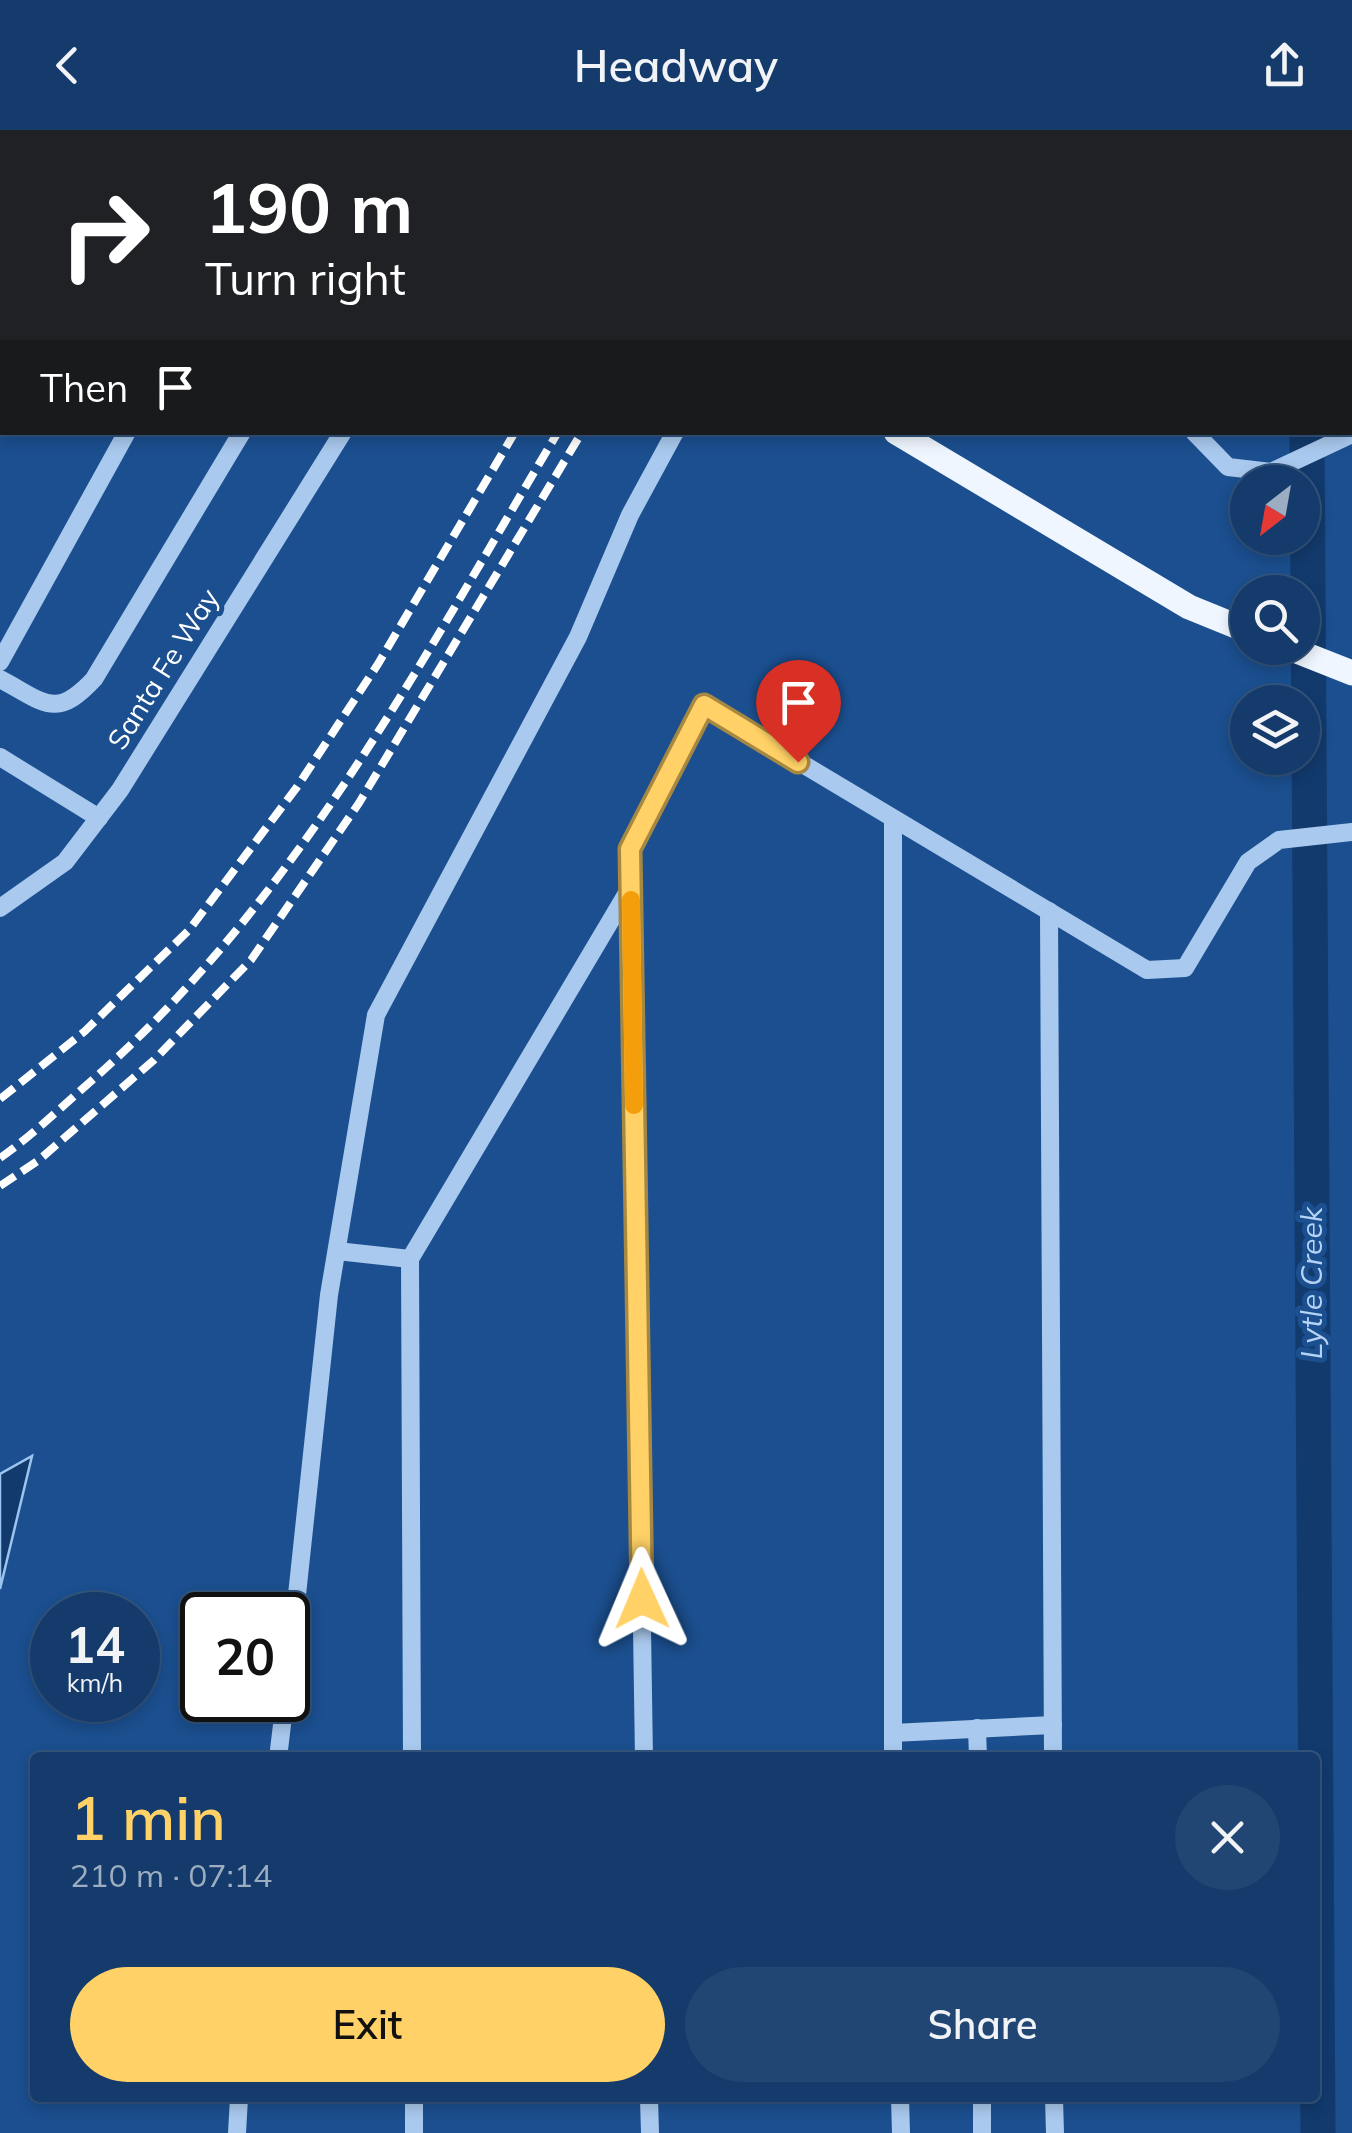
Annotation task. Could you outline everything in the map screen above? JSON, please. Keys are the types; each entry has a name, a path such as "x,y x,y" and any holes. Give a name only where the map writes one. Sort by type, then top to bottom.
{"main road":[{"path":"901,435 1189,607 1230,624"},
{"path":"1320,660 1352,672"}],"street":[{"path":"0,662 126,435"},
{"path":"0,679 55,706 72,703 94,680 240,435"},
{"name":"Santa Fe Way","path":"0,908 65,862 99,818 341,435"},
{"path":"298,1592 337,1251 376,1015 578,637 630,515 674,435"},
{"path":"1197,435 1228,467 1271,472 1350,435"},
{"path":"644,1752 630,849 704,705 1147,970 1185,968 1248,862 1279,840 1341,830 1352,832"},
{"path":"0,758 99,818"},
{"path":"892,1752 893,820"},
{"path":"412,1752 410,1259 630,888"},
{"path":"1049,911 1053,1752"},
{"path":"337,1251 410,1259"},
{"path":"279,1752 282,1722"},
{"path":"892,1733 1053,1725"},
{"path":"977,1728 978,1752"},
{"path":"237,2133 239,2102"},
{"path":"414,2102 414,2133"},
{"path":"649,2102 650,2133"},
{"path":"900,2102 901,2133"},
{"path":"982,2102 982,2133"},
{"path":"1054,2102 1055,2133"}],"water":[{"path":"32,1456 0,1589 0,1474"}],"waterway":[{"name":"Lytle Creek","path":"1307,435 1316,1752"},
{"name":"Lytle Creek","path":"1318,2102 1318,2133"}],"railway":[{"path":"0,1099 85,1031 189,930 297,787 378,664 513,435"},
{"path":"0,1158 52,1116 156,1019 225,944 287,864 401,696 556,435"},
{"path":"0,1186 39,1160 154,1060 251,960 359,803 580,435"}],"slow traffic":[{"path":"631,900 634,1105"}],"route":[{"path":"642,1599 630,849 704,705 798,762"}]}
